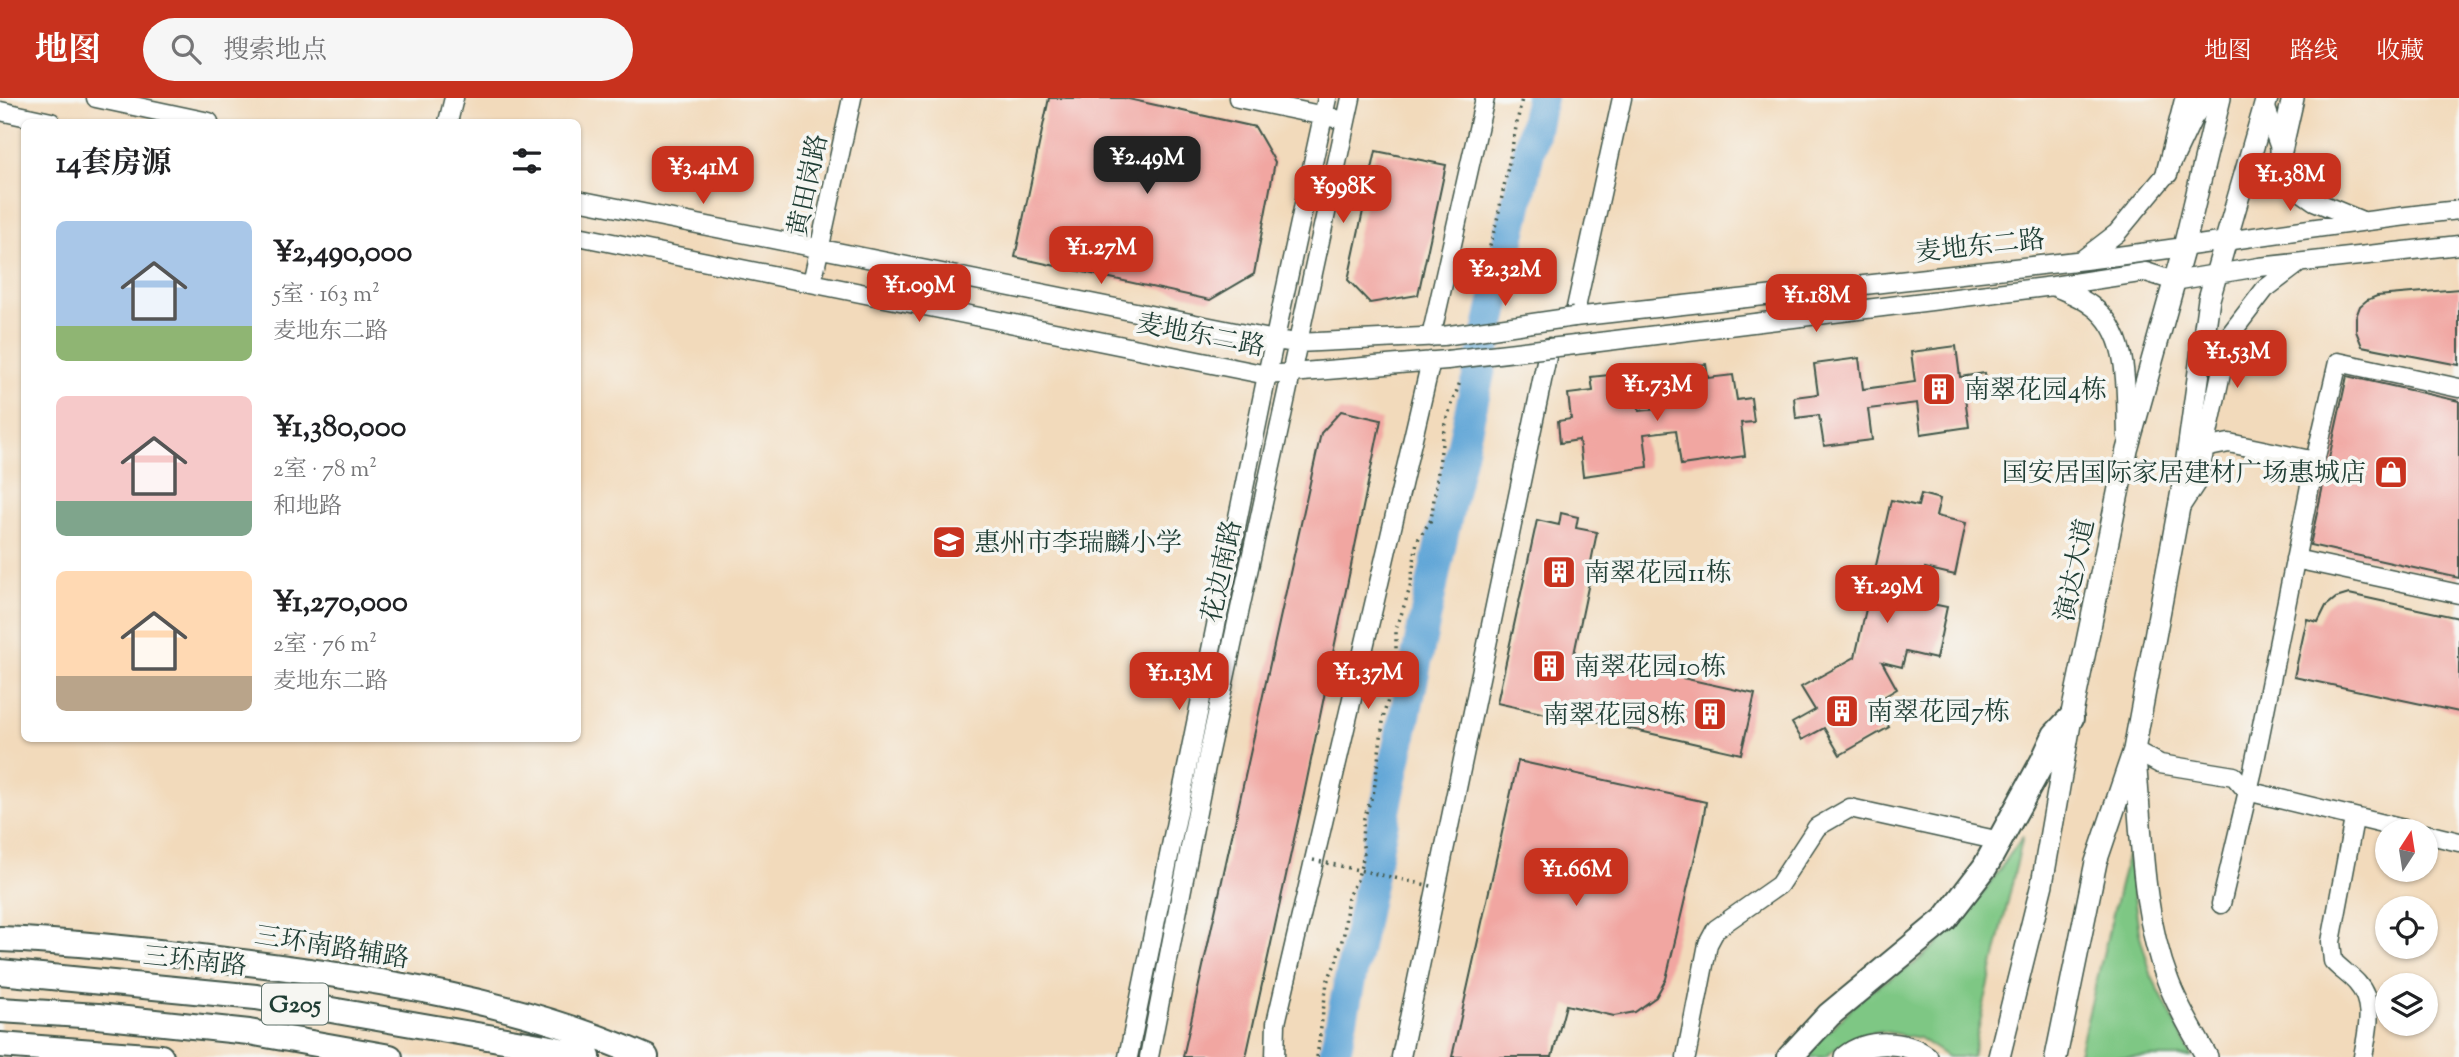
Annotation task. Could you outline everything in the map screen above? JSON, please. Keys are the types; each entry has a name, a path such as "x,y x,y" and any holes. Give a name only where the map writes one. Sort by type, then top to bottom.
{"highway":[{"path":"1790,1057 1829,1015 1945,919 1985,867 2055,735 2071,718"},
{"name":"三环南路辅路","path":"0,939 144,950 400,985 522,1013 613,1042 646,1057"},
{"name":"三环南路","path":"0,972 256,997 551,1048 588,1057"},
{"name":"G205","path":"0,1010 98,1016 249,1032 390,1057"},
{"path":"0,1045 161,1057"}],"main road":[{"path":"2166,173 2186,98"},
{"name":"演达大道","path":"1999,1057 2042,884 2071,718 2127,450 2184,247 2220,98"},
{"path":"2281,151 2293,98"},
{"path":"2056,1057 2096,862 2134,750 2179,509 2209,299 2266,103"},
{"path":"2134,750 2142,854 2153,933 2168,981 2207,1057"},
{"path":"1845,1057 1867,1047 1885,1043 1904,1046 1927,1057"},
{"path":"53,1047 82,1057"}],"street":[{"path":"96,98 195,119"},
{"path":"449,119 454,98"},
{"name":"黄田岗路","path":"812,283 852,98"},
{"path":"1238,98 1346,120"},
{"name":"花边南路","path":"1128,1057 1267,375 1327,98"},
{"name":"花边南路","path":"1149,1057 1208,756 1351,98"},
{"path":"1437,337 1485,98"},
{"path":"1574,317 1622,98"},
{"path":"2081,260 2117,233 2166,173 2193,118 2207,98"},
{"path":"2266,103 2286,174 2294,187 2314,201 2360,220"},
{"path":"0,111 37,119"},
{"name":"麦地东二路","path":"581,201 1297,343 1437,337 1574,317 2081,260 2259,237 2360,220 2459,210"},
{"name":"麦地东二路","path":"581,237 1267,375 1439,361 2053,286 2146,272 2174,281"},
{"path":"2174,281 2259,267 2459,245"},
{"path":"2179,509 2197,480 2229,336 2264,289 2298,264"},
{"path":"2053,286 2092,305 2106,318 2118,337 2123,362 2127,450"},
{"path":"1401,1057 1549,348"},
{"path":"1275,1057 1276,1023 1313,860 1439,361"},
{"path":"2221,904 2338,362 2459,388"},
{"path":"2204,448 2229,443 2315,461"},
{"path":"2295,559 2459,594"},
{"path":"2134,750 2160,764 2234,776 2247,791 2375,823"},
{"path":"1686,1057 1708,944 1716,929 1779,885 1817,827 1850,808 2000,841"},
{"path":"2354,819 2331,942 2333,961 2358,984 2368,1004 2370,1017 2363,1057"},
{"path":"2438,837 2459,842"}],"path":[{"path":"1488,282 1481,280 1522,98"},
{"path":"1317,1057 1327,982 1344,933 1348,896 1357,880 1364,855 1364,818 1374,792 1384,714 1393,682 1395,630 1410,588 1417,541 1431,520 1445,423 1460,382"},
{"path":"1313,860 1436,887"}],"green space":[{"path":"2023,836 1972,1057 1948,1057 1919,1038 1881,1031 1860,1035 1825,1057 1802,1057 1868,992 1914,964 1944,938 1973,907"},
{"path":"2128,852 2139,932 2152,977 2192,1057 2078,1057"}],"building":[{"path":"1049,98 1124,98 1255,127 1275,162 1254,274 1210,300 1015,257"},
{"path":"1376,151 1446,165 1418,295 1370,303 1348,280"},
{"path":"2459,289 2459,365 2362,346 2356,331 2356,317 2360,306 2367,300 2377,296"},
{"path":"1956,346 1960,377 1985,373 1988,394 1965,397 1969,427 1921,434 1917,403 1868,409 1872,440 1824,446 1819,415 1796,418 1794,397 1818,394 1814,364 1859,358 1863,389 1915,382 1911,352"},
{"path":"1706,364 1708,378 1733,375 1737,400 1751,398 1754,422 1741,423 1745,456 1681,465 1676,430 1644,434 1648,467 1583,476 1579,440 1560,443 1558,421 1571,419 1568,394 1593,391 1591,377 1609,375 1611,390 1636,386 1639,411 1668,408 1665,383 1690,380 1688,366"},
{"name":"国安居国际家居建材广场惠城店","path":"2347,376 2459,401 2459,578 2310,545"},
{"path":"1341,411 1381,420 1304,794 1246,1057 1183,1057 1321,433"},
{"path":"1921,494 1940,499 1936,516 1966,523 1955,575 1925,568 1917,601 1947,607 1936,659 1906,652 1902,667 1882,662 1897,689 1875,702 1889,727 1840,755 1824,728 1802,740 1792,723 1815,710 1801,687 1855,657 1891,500 1918,506"},
{"path":"1561,513 1578,517 1576,528 1597,532 1574,654 1755,694 1741,754 1578,717 1577,721 1497,703 1537,520 1559,525"},
{"path":"2349,594 2459,618 2459,712 2294,677 2307,619 2318,622 2326,606 2336,598"},
{"path":"1518,761 1706,802 1702,827 1666,979 1656,997 1635,1012 1614,1016 1566,1005 1552,1057 1452,1057"}],"waterway":[{"path":"1334,1057 1442,537 1541,98"}],"place":[{"name":"南翠花园4栋","path":"1939,389"},
{"name":"国安居国际家居建材广场惠城店","path":"2391,472"},
{"name":"惠州市李瑞麟小学","path":"949,542"},
{"name":"南翠花园11栋","path":"1559,572"},
{"name":"南翠花园10栋","path":"1549,666"},
{"name":"南翠花园7栋","path":"1842,711"},
{"name":"南翠花园8栋","path":"1710,714"}]}
